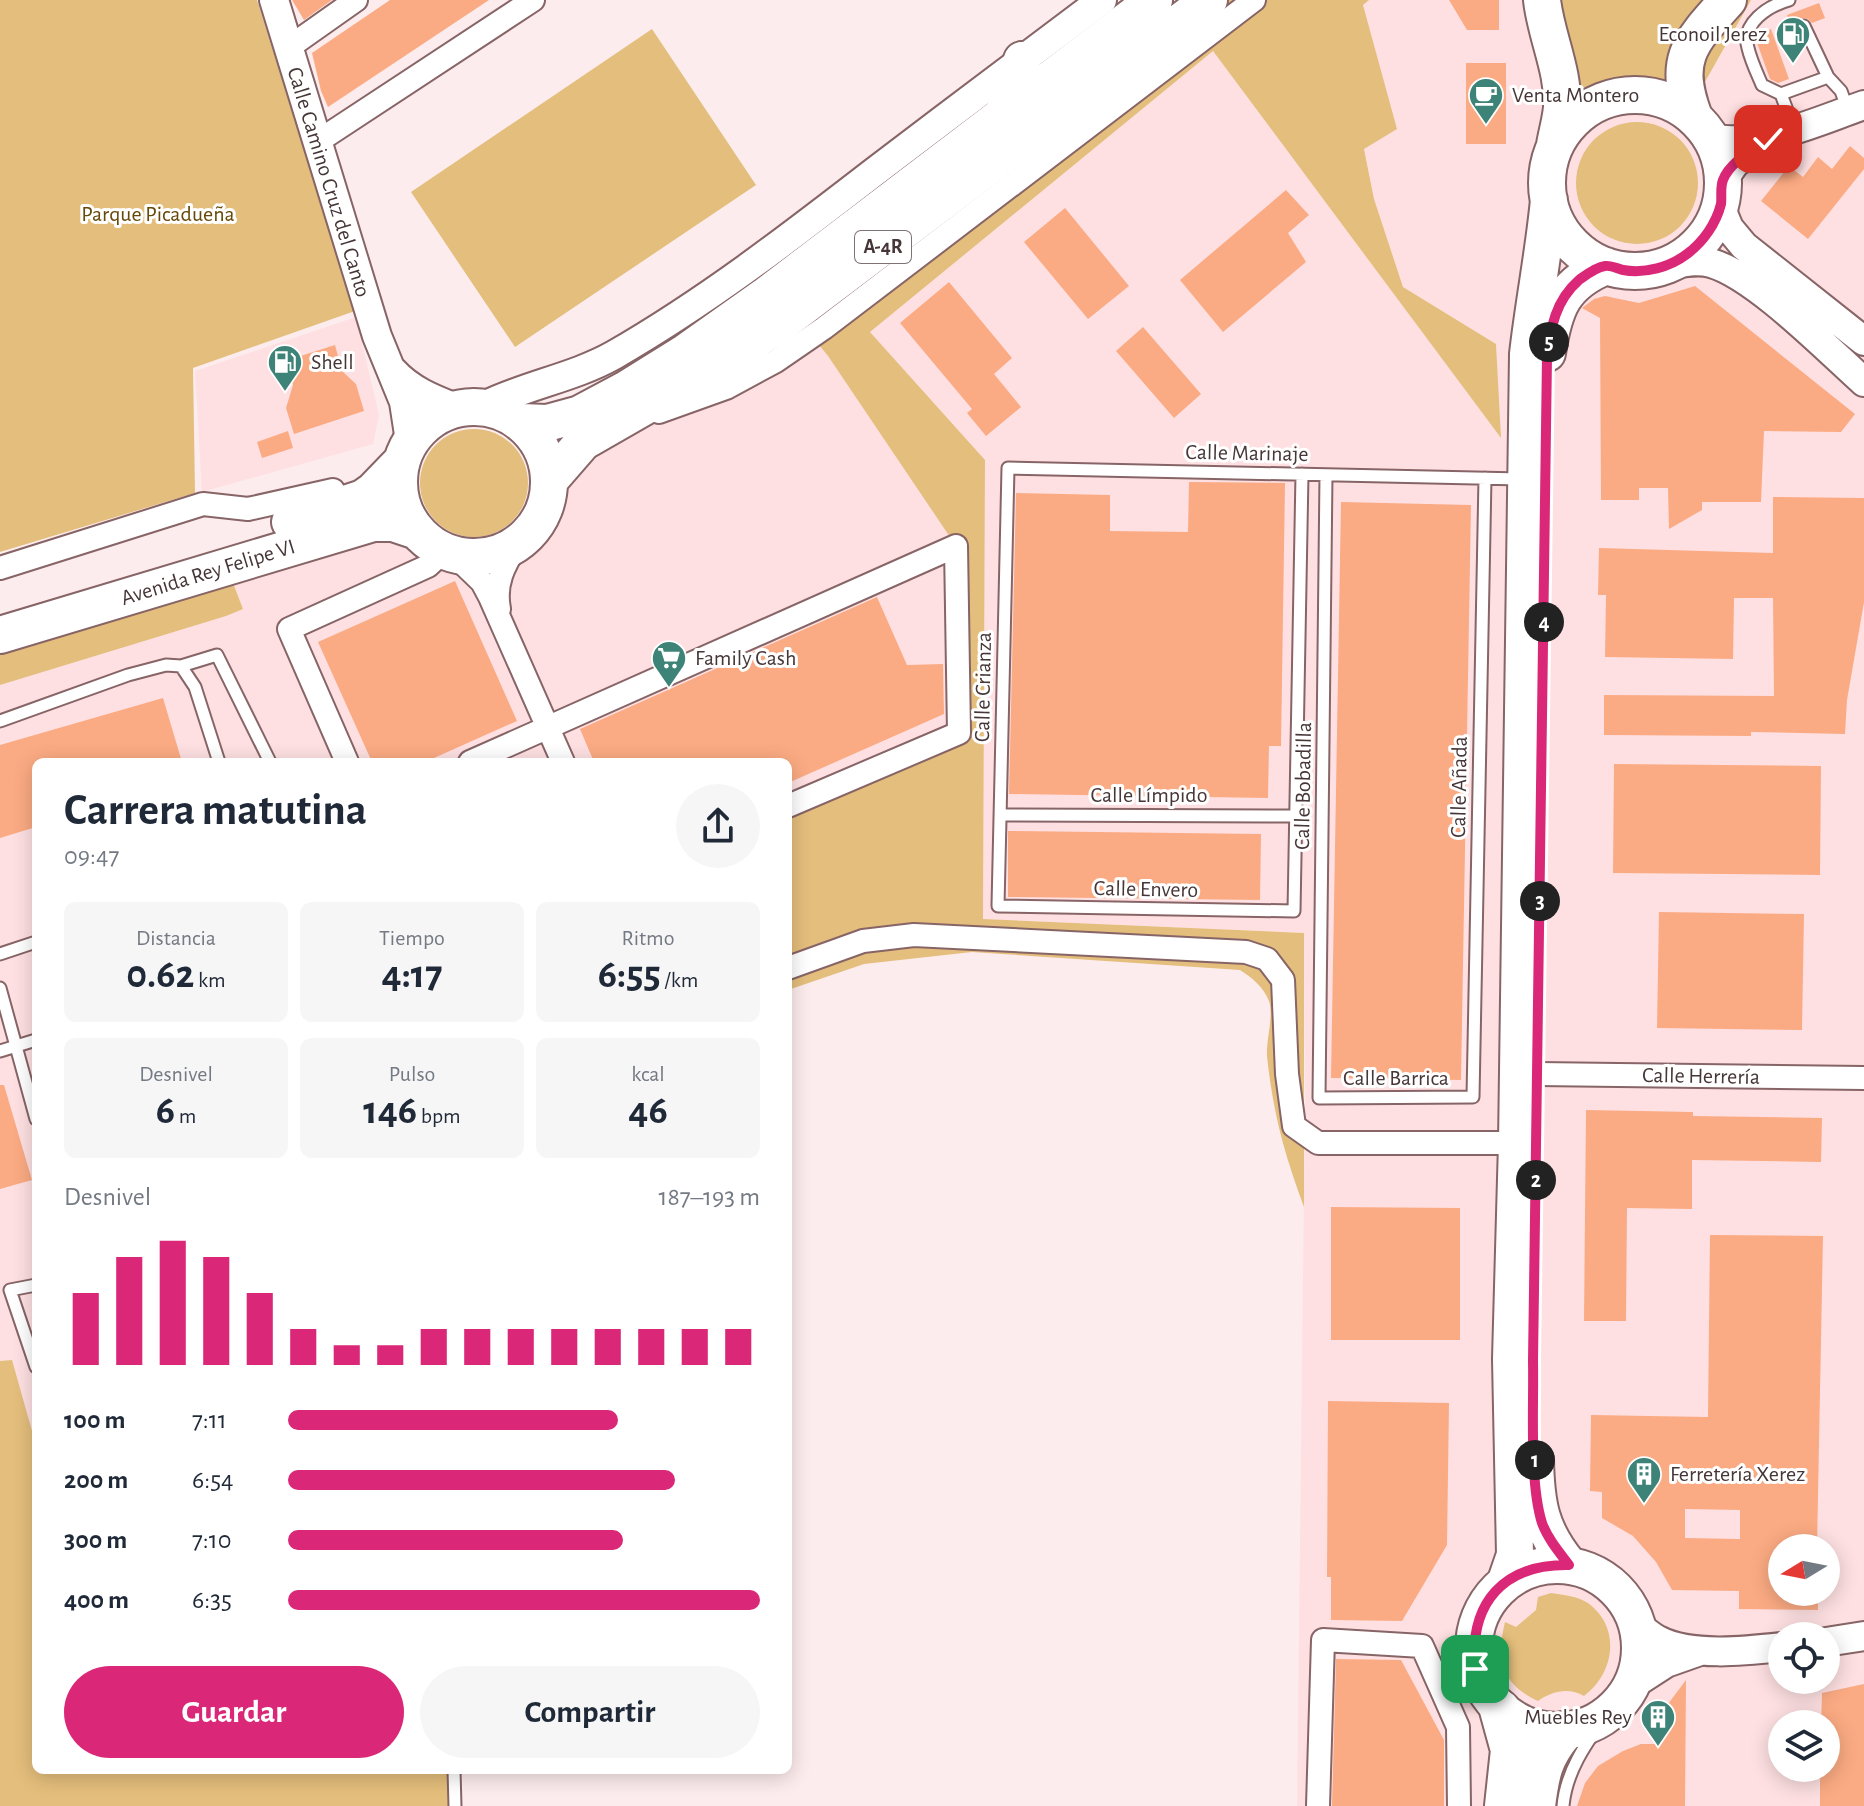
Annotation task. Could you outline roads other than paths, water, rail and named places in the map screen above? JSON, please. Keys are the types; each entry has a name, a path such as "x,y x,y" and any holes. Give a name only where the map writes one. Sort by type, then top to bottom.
{"highway":[{"path":"1500,1710 1511,1750 1505,1806"},
{"path":"1535,1806 1540,1770 1547,1751 1563,1732"}],"main road":[{"name":"A-4R","path":"521,422 547,423 580,414 674,359 765,296 1154,0"},
{"name":"A-4R","path":"550,480 583,442 779,325 1209,0"},
{"path":"1506,1581 1515,1555 1511,1359 1528,354 1544,251 1548,173 1562,106 1542,0"},
{"path":"1549,200 1556,221 1569,240 1586,255 1606,266 1626,271 1667,265 1701,242 1713,225 1722,193 1720,159 1685,92 1685,59 1708,23 1728,0"},
{"path":"1003,115 1022,60"},
{"path":"1555,147 1567,127 1584,111 1605,99 1629,95 1652,96 1675,104 1703,128"},
{"path":"1569,1565 1554,1547 1543,1525 1536,1494 1533,1361 1547,357 1553,316 1567,291 1587,273 1606,266"},
{"path":"470,407 506,413 521,422 537,439 546,459 550,480 547,501 537,524 517,544 484,557 438,545 402,504 399,478 401,458 431,419 470,407"},
{"name":"Avenida Rey Felipe VI","path":"0,609 363,498 401,458"},
{"name":"Avenida Rey Felipe VI","path":"0,635 373,523 393,523 438,545"},
{"path":"1547,1565 1569,1565 1592,1572 1612,1585 1628,1603 1637,1625 1639,1666 1632,1685 1620,1703 1604,1718 1584,1728 1563,1732 1540,1731 1519,1723 1500,1710 1485,1692 1475,1669 1473,1644 1478,1620 1489,1599 1506,1581 1525,1570 1547,1565"}],"street":[{"name":"Calle Camino Cruz del Canto","path":"274,0 317,142 379,323 387,364 404,402 401,458"},
{"path":"288,48 356,0"},
{"path":"317,142 533,0"},
{"path":"387,364 402,382 416,390 470,407 577,372 610,357 669,322 789,238 1102,0"},
{"path":"605,431 726,388 776,361 824,328 1254,0"},
{"path":"1529,0 1549,40"},
{"path":"1856,108 1768,139 1735,163 1722,193 1729,228 1744,246 1864,341"},
{"path":"1703,128 1731,141 1768,139"},
{"path":"1667,265 1695,261 1711,263 1730,271 1759,290 1864,382"},
{"path":"0,568 203,504 248,509 307,498 401,458"},
{"path":"501,618 496,596 499,578 517,544"},
{"path":"345,758 289,629 428,566 438,545 482,582 501,618 561,758"},
{"path":"479,758 956,546 959,733 792,804"},
{"path":"792,967 863,941 914,935 1246,952 1267,959 1283,980 1287,1074 1294,1126 1318,1143 1517,1143"},
{"name":"Calle Herrería","path":"1537,1074 1864,1078"},
{"path":"1637,1625 1659,1641 1700,1651 1768,1648"},
{"path":"1840,1640 1864,1636"},
{"path":"1318,1806 1323,1640 1422,1646 1458,1727 1459,1806"},
{"path":"1632,1685 1666,1663 1700,1651"}],"lane":[{"path":"1793,4 1771,5 1759,15 1750,29 1746,45 1762,85 1781,94 1795,129"},
{"path":"1804,26 1828,77 1856,108"},
{"path":"1781,94 1828,77"},
{"name":"Calle Marinaje","path":"1008,468 1526,479"},
{"name":"Calle Crianza","path":"998,906 1008,468"},
{"name":"Calle Bobadilla","path":"1294,911 1302,474"},
{"name":"Calle Bobadilla","path":"1319,1098 1326,475"},
{"name":"Calle Añada","path":"1473,1097 1485,478"},
{"path":"0,721 128,675 166,665 181,666 217,655 268,758"},
{"path":"181,666 195,687 218,758"},
{"name":"Calle Límpido","path":"1000,815 1297,816"},
{"name":"Calle Envero","path":"998,906 1294,911"},
{"path":"0,954 32,943"},
{"path":"0,988 32,1106"},
{"path":"0,1051 32,1041"},
{"name":"Calle Barrica","path":"1319,1098 1473,1097"},
{"path":"32,1286 10,1290 32,1355"},
{"path":"1563,1806 1565,1789 1580,1753 1604,1718"},
{"path":"454,1774 455,1806"}],"place":[{"name":"Econoil Jerez","path":"1793,65"},
{"name":"Venta Montero","path":"1486,126"},
{"name":"Shell","path":"285,393"},
{"name":"Family Cash","path":"669,689"},
{"name":"Ferretería Xerez","path":"1644,1505"},
{"name":"Muebles Rey","path":"1658,1748"}],"park label":[{"name":"Parque Picadueña","path":"158,214"}]}
